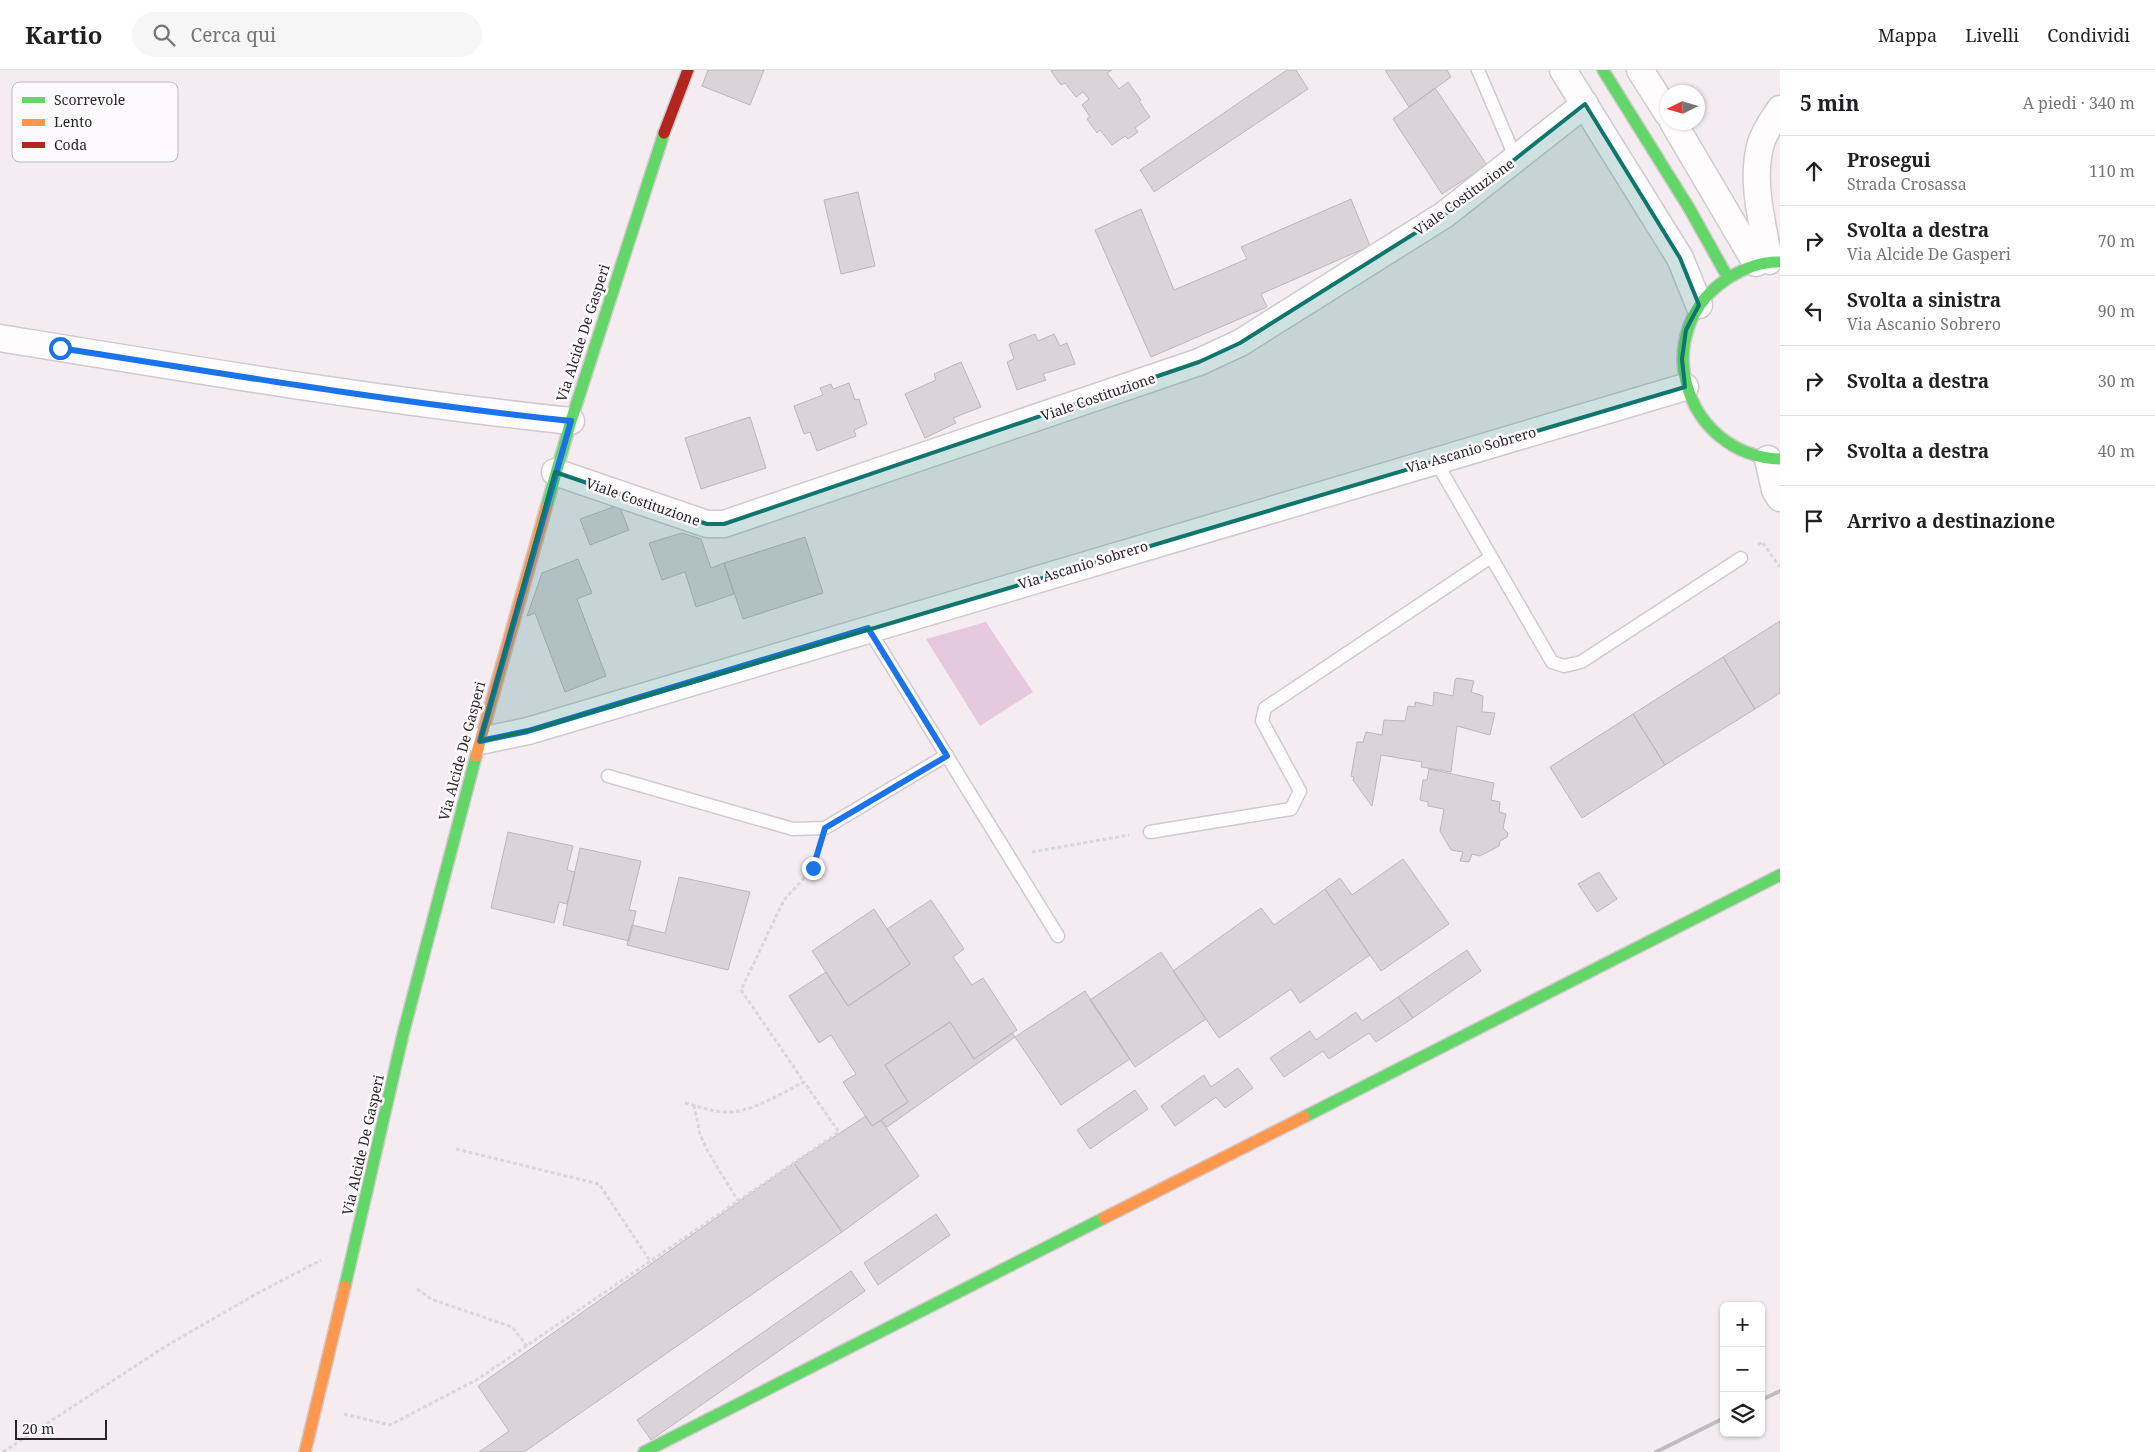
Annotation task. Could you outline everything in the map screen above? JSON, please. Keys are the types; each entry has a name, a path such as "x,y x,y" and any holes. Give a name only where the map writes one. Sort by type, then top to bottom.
{"street":[{"name":"Via Alcide De Gasperi","path":"305,1452 356,1242 403,1034 480,741 555,472 667,123 688,70"},
{"path":"1563,70 1680,258 1698,305"},
{"path":"1603,70 1689,208 1727,276"},
{"path":"1640,70 1660,101"},
{"name":"Viale Costituzione","path":"555,472 707,524 724,524 1189,365 1240,343 1444,215 1584,104"},
{"path":"1768,262 1758,198 1757,173 1761,142 1769,124 1780,109"},
{"path":"1677,130 1768,262"},
{"path":"1768,262 1727,276 1712,289 1698,305 1686,330 1682,359 1685,387 1697,414 1716,435 1740,451 1774,459 1775,490 1780,498"},
{"path":"0,338 225,374 498,414 571,421"},
{"name":"Via Ascanio Sobrero","path":"480,741 537,728 868,628 1685,387"},
{"path":"644,1452 1780,875"}],"lane":[{"path":"1478,70 1516,159"},
{"path":"1435,460 1552,662 1564,666 1581,662 1741,558"},
{"path":"1150,832 1291,809 1300,791 1262,721 1265,708 1491,557"},
{"path":"868,628 1058,936"},
{"path":"608,776 793,829 825,828 947,756"}],"path":[{"path":"315,1407 390,1425 478,1379 839,1132 741,990 784,900 813,868 825,828"},
{"path":"1009,856 1150,832"},
{"path":"685,1103 709,1110 732,1112 762,1103 804,1082"},
{"path":"694,1105 700,1134 707,1150 738,1201"},
{"path":"456,1149 599,1184 650,1262"},
{"path":"3,1452 166,1346 258,1293 356,1242"},
{"path":"418,1289 431,1299 512,1327 527,1346"}],"highlighted area":[{"path":"1585,104 1680,258 1699,305 1686,330 1682,359 1685,387 528,731 480,741 555,472 707,524 724,524 1199,362 1240,343 1444,215"}],"shaded area":[{"path":"986,622 1033,692 980,726 926,639"}],"building":[{"path":"708,70 764,70 750,105 702,86"},
{"path":"1112,70 1107,73 1119,89 1128,82 1150,117 1135,128 1138,132 1128,139 1125,136 1112,145 1100,130 1097,133 1087,119 1090,117 1082,105 1089,99 1083,92 1076,97 1065,83 1061,85 1051,71"},
{"path":"1287,70 1296,70 1308,89 1154,192 1140,170"},
{"path":"1385,70 1447,70 1451,77 1409,107"},
{"path":"1435,88 1487,165 1442,194 1393,119"},
{"path":"858,192 875,266 841,274 824,200"},
{"path":"1351,199 1370,246 1261,294 1267,307 1151,357 1095,230 1141,209 1174,290 1247,259 1241,247"},
{"path":"1035,334 1038,341 1054,334 1060,346 1067,343 1075,364 1043,374 1046,380 1017,390 1007,362 1014,359 1009,344"},
{"path":"961,362 981,407 953,418 956,423 925,438 905,394 936,380 934,374"},
{"path":"849,383 855,400 859,399 867,424 854,430 856,436 817,451 810,432 804,434 794,406 823,395 820,388 831,384 833,389"},
{"path":"750,417 766,468 701,489 685,438"},
{"path":"619,505 629,530 590,545 580,519"},
{"path":"682,533 701,539 711,568 724,563 734,594 696,607 685,572 662,580 649,543"},
{"path":"805,537 823,593 743,619 724,563"},
{"path":"578,559 592,593 577,599 606,676 565,692 535,613 527,616 542,573"},
{"path":"1780,621 1780,693 1755,709 1723,657"},
{"path":"1723,657 1755,709 1665,765 1633,714"},
{"path":"1457,678 1474,681 1471,692 1483,696 1482,712 1495,713 1490,735 1457,726 1451,772 1421,767 1422,762 1381,755 1372,806 1353,780 1354,777 1351,776 1357,742 1363,742 1366,732 1382,735 1384,720 1405,721 1408,706 1415,707 1415,702 1433,706 1434,692 1453,696 1455,680"},
{"path":"1633,714 1665,765 1582,818 1550,767"},
{"path":"1429,769 1494,783 1491,800 1500,802 1499,812 1506,814 1503,828 1508,833 1507,837 1500,841 1499,846 1480,856 1472,854 1469,862 1460,861 1463,852 1451,850 1440,831 1444,809 1428,806 1428,802 1420,800 1423,780 1427,780"},
{"path":"508,832 573,846 567,870 575,872 567,904 559,902 554,923 491,908"},
{"path":"580,848 641,861 629,910 636,911 629,941 563,925"},
{"path":"1403,859 1449,924 1381,971 1325,889 1340,878 1352,895"},
{"path":"1599,872 1617,899 1597,912 1578,884"},
{"path":"679,877 750,892 728,970 627,945 632,925 665,933"},
{"path":"1325,889 1370,955 1300,1003 1291,989 1219,1038 1173,971 1261,908 1274,925"},
{"path":"931,900 964,949 953,957 972,985 983,978 1017,1030 974,1059 950,1022 885,1065 908,1102 872,1126 843,1082 856,1074 831,1035 819,1043 789,996 826,972 848,1006 910,964 887,929"},
{"path":"874,909 910,964 848,1006 812,951"},
{"path":"1467,950 1481,971 1413,1018 1398,997"},
{"path":"1161,952 1206,1019 1135,1067 1090,1000"},
{"path":"1085,991 1130,1059 1061,1105 1015,1037"},
{"path":"1398,997 1413,1018 1376,1042 1369,1033 1329,1059 1323,1051 1284,1077 1270,1058 1310,1031 1316,1040 1356,1012 1362,1021"},
{"path":"950,1022 974,1059 1012,1033 1015,1037 887,1127 881,1120 908,1102 885,1065"},
{"path":"1238,1068 1253,1088 1225,1108 1216,1097 1175,1126 1161,1106 1204,1075 1211,1087"},
{"path":"1135,1090 1148,1109 1090,1149 1077,1130"},
{"path":"866,1116 872,1126 881,1120 919,1176 842,1232 794,1163"},
{"path":"794,1163 842,1232 524,1452 479,1452 509,1431 478,1386"},
{"path":"936,1214 950,1235 878,1285 864,1263"},
{"path":"851,1271 865,1291 651,1440 637,1420"}],"railway":[{"path":"1765,1398 1780,1391"},
{"path":"1656,1452 1720,1420"}],"traffic: fast":[{"path":"1603,70 1689,208 1727,276"},
{"path":"546,508 571,421 664,133"},
{"path":"1780,262 1760,264 1741,271 1730,277 1704,300 1689,327 1683,356 1687,386 1699,413 1719,436 1747,452 1780,459"},
{"path":"345,1286 403,1034 476,756"},
{"path":"1304,1117 1780,875"},
{"path":"644,1452 1104,1218"}],"traffic: slow":[{"path":"476,756 546,508"},
{"path":"1104,1218 1304,1117"},
{"path":"305,1452 345,1286"}],"traffic: jam":[{"path":"664,133 688,70"}],"route":[{"path":"60,348 498,414 571,421 480,741 528,731 868,628 947,756 825,828 813,868"}]}
